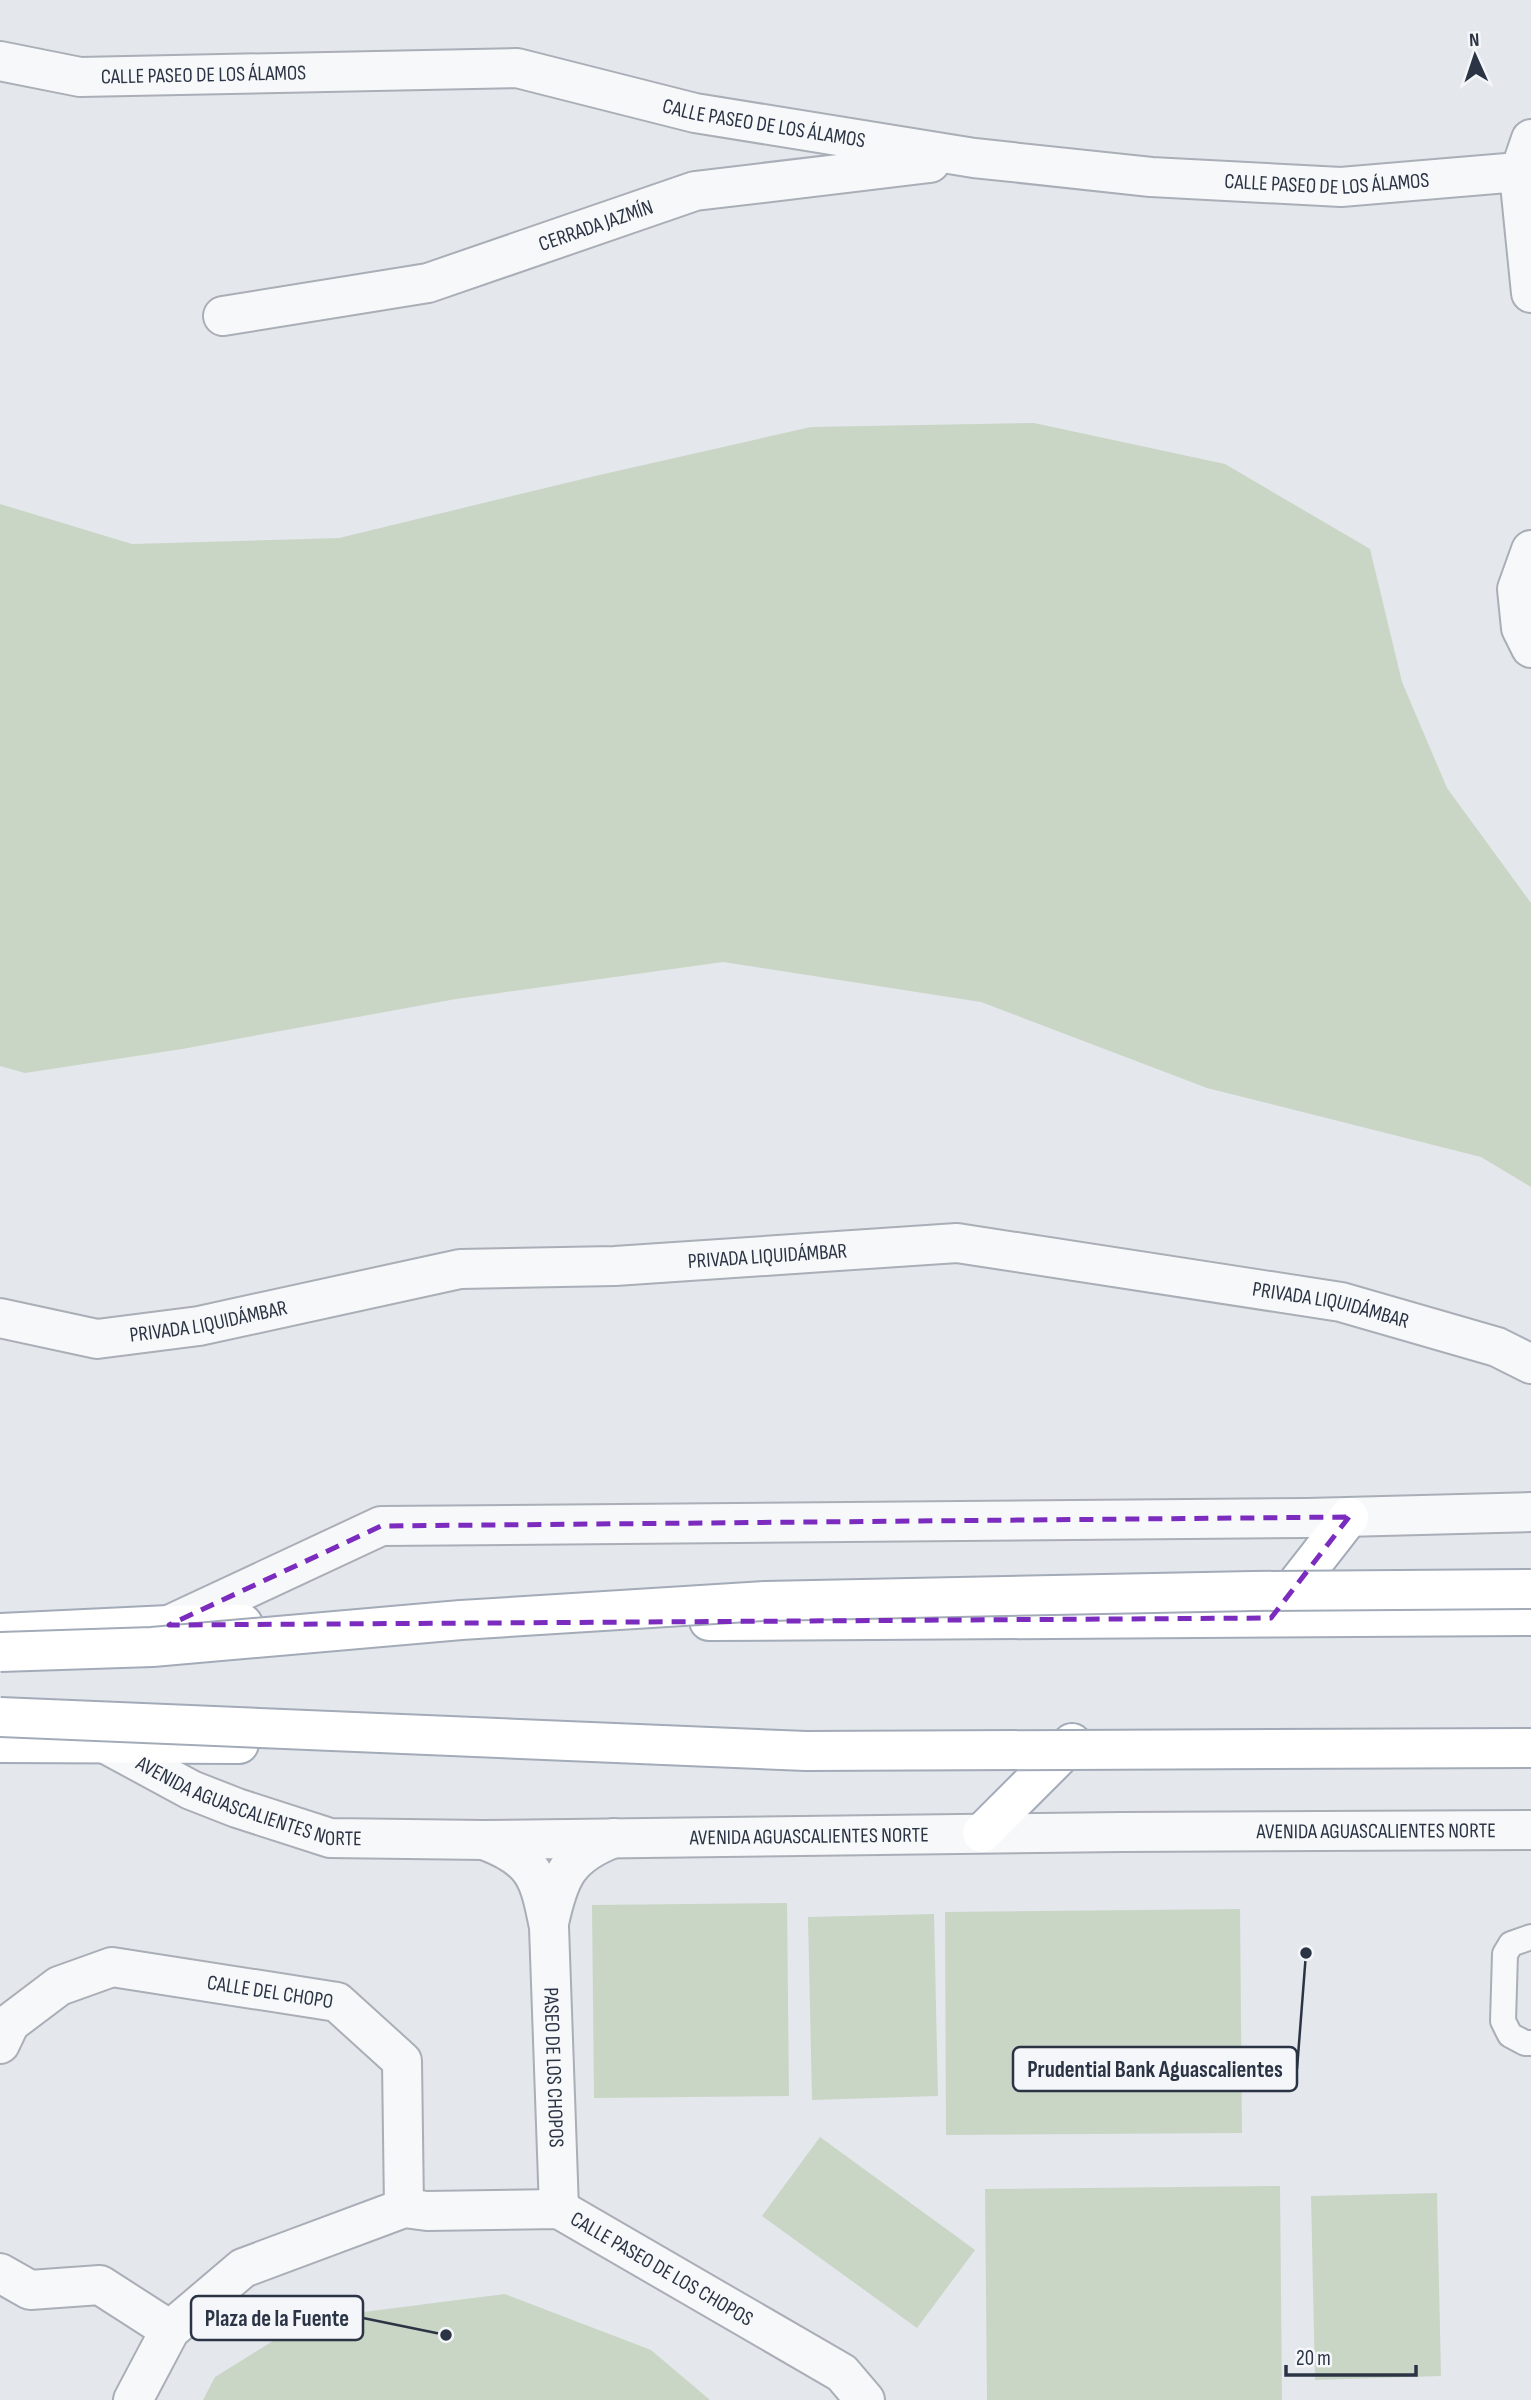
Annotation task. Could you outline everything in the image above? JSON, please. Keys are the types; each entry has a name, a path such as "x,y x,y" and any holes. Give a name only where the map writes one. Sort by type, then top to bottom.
{"main road":[{"path":"1271,1618 1349,1517"},
{"path":"0,1652 152,1647 461,1620 765,1601 1253,1591 1531,1589"},
{"path":"0,1633 169,1625 1531,1616"},
{"path":"0,1717 806,1751 1531,1748"},
{"name":"AVENIDA AGUASCALIENTES NORTE","path":"0,1743 1072,1742 1531,1736"},
{"path":"982,1833 1072,1742"}],"street":[{"name":"CALLE PASEO DE LOS ÁLAMOS","path":"0,61 80,77 517,68 695,113 974,158 1151,177 1341,187 1527,161"},
{"name":"CERRADA JAZMÍN","path":"223,317 428,284 695,191 974,158"},
{"path":"1527,161 1531,293"},
{"path":"1531,550 1517,589 1521,628 1531,648"},
{"name":"PRIVADA LIQUIDÁMBAR","path":"0,1318 97,1339 198,1326 460,1269 615,1266 957,1243 1341,1301 1497,1347 1531,1363"},
{"path":"169,1625 381,1526 1349,1517 1531,1512"},
{"name":"AVENIDA AGUASCALIENTES NORTE","path":"106,1744 191,1790 330,1838 484,1840 982,1833 1531,1830"},
{"name":"PASEO DE LOS CHOPOS","path":"549,1927 557,1886 568,1868 582,1854 598,1844 616,1838"},
{"name":"PASEO DE LOS CHOPOS","path":"484,1840 516,1856 529,1868 541,1886 549,1927 559,2208"},
{"name":"CALLE DEL CHOPO","path":"3,2027 59,1986 112,1967 337,2002 402,2061 404,2208"},
{"name":"CALLE PASEO DE LOS CHOPOS","path":"133,2400 170,2330 243,2267 404,2208 427,2211 559,2208 842,2374 865,2400"},
{"path":"0,2273 30,2290 100,2285 170,2330"}],"lane":[{"path":"1531,1937 1511,1944 1505,1954 1503,2021 1510,2035 1525,2043 1531,2043"}],"highlighted area":[{"path":"1349,1517 1271,1618 169,1625 381,1526"}],"green space":[{"path":"1034,423 1225,464 1370,549 1402,682 1447,788 1531,903 1531,1187 1481,1157 1207,1088 981,1002 723,962 456,999 182,1049 25,1073 0,1066 0,504 132,544 339,538 811,427"},
{"path":"787,1903 789,2096 594,2098 592,1905"},
{"path":"1240,1909 1242,2133 946,2135 945,1912"},
{"path":"934,1914 938,2096 812,2100 808,1917"},
{"path":"820,2137 975,2250 917,2328 762,2216"},
{"path":"1280,2186 1282,2400 987,2400 985,2189"},
{"path":"1437,2193 1441,2376 1315,2380 1311,2196"},
{"path":"505,2294 651,2350 710,2400 203,2400 215,2377 308,2319"}],"place":[{"name":"Prudential Bank Aguascalientes","path":"1306,1953"},
{"name":"Plaza de la Fuente","path":"446,2335"}]}
